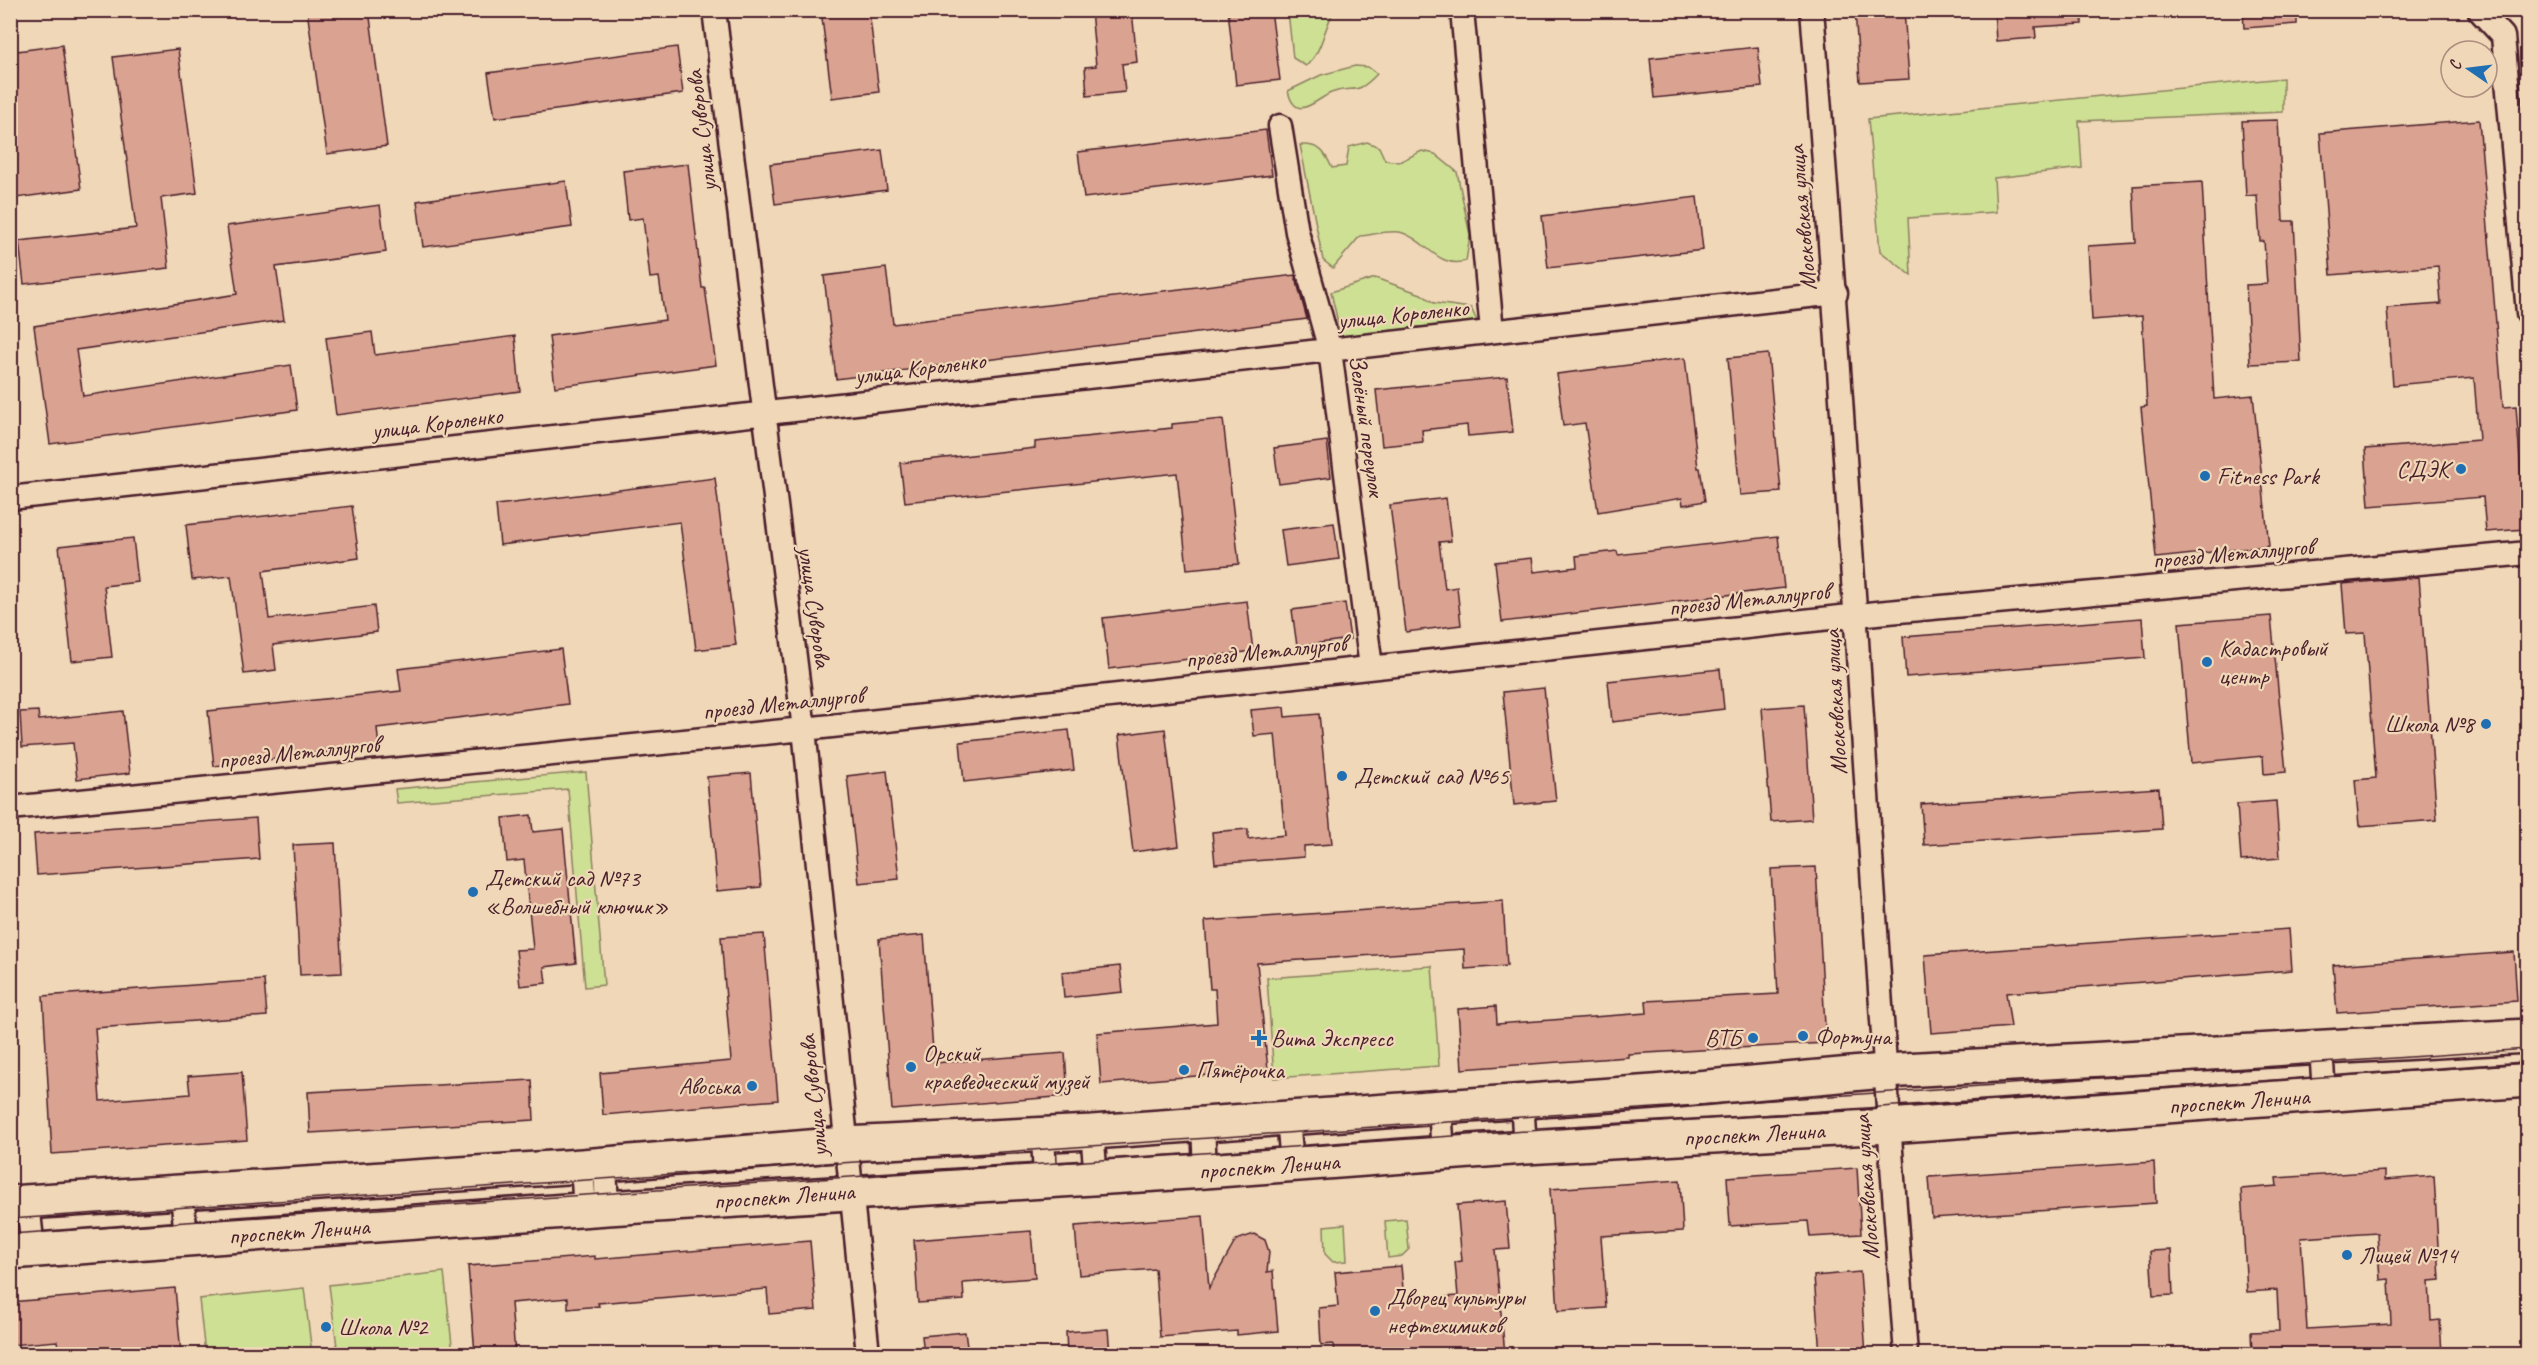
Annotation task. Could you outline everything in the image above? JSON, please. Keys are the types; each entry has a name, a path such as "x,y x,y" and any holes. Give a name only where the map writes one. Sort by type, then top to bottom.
{"main road":[{"name":"проспект Ленина","path":"19,1203 593,1165 845,1144 1092,1132 1522,1101 1884,1071 2528,1036"},
{"name":"проспект Ленина","path":"22,1251 596,1209 1045,1179 1205,1171 1525,1147 1888,1126 2528,1080"}],"street":[{"name":"улица Суворова","path":"714,10 804,729 868,1354"},
{"path":"1462,10 1492,331"},
{"name":"Московская улица","path":"1812,10 1836,293 1884,1071 1906,1354"},
{"path":"2479,10 2503,36 2528,313"},
{"name":"Зелёный переулок","path":"1280,126 1297,232 1330,350 1371,667"},
{"name":"улица Короленко","path":"10,498 1836,293"},
{"name":"проезд Металлургов","path":"10,808 804,729 1857,615 2528,553"},
{"path":"2321,1047 2324,1094"},
{"path":"1522,1101 1525,1147"},
{"path":"1440,1107 1443,1154"},
{"path":"1288,1118 1292,1164"},
{"path":"1203,1124 1205,1171"},
{"path":"1092,1132 1096,1177"},
{"path":"1043,1135 1045,1179"},
{"path":"593,1165 596,1209"},
{"path":"182,1192 186,1239"},
{"path":"19,1203 22,1251"}],"green space":[{"path":"1288,11 1334,11 1316,54 1306,66 1293,58"},
{"path":"1355,66 1368,67 1377,74 1359,88 1331,93 1307,107 1296,106 1292,101 1288,91 1321,75"},
{"path":"2283,78 2283,112 2079,121 2082,168 1994,178 1996,212 1908,218 1911,275 1880,251 1868,119"},
{"path":"1367,142 1379,147 1385,160 1399,162 1422,151 1435,154 1457,172 1470,235 1466,261 1456,262 1440,258 1411,237 1393,232 1360,236 1333,268 1323,260 1300,145 1312,146 1321,150 1332,168 1346,166 1349,147"},
{"path":"1375,278 1421,294 1434,303 1471,308 1477,321 1341,336 1331,292"},
{"path":"586,772 604,985 585,987 568,789 397,803 395,789"},
{"path":"1432,966 1439,1066 1274,1078 1267,978"},
{"path":"1406,1219 1409,1249 1402,1256 1388,1258 1385,1221"},
{"path":"1345,1224 1347,1261 1333,1262 1325,1254 1324,1226"},
{"path":"444,1272 453,1354 338,1354 329,1285"},
{"path":"304,1288 312,1354 205,1354 199,1299"}],"building":[{"path":"307,10 369,10 387,146 327,154"},
{"path":"821,10 869,10 879,92 832,98"},
{"path":"1091,10 1132,10 1137,62 1122,64 1125,92 1087,96 1085,67 1096,66"},
{"path":"1228,10 1271,10 1280,80 1236,85"},
{"path":"1855,10 1904,10 1909,79 1860,82"},
{"path":"1994,10 2082,10 2082,24 2035,27 2036,38 1996,41"},
{"path":"2243,10 2297,10 2297,24 2244,28"},
{"path":"62,45 81,189 16,198 10,158 10,52"},
{"path":"677,47 683,93 495,118 488,73"},
{"path":"1758,47 1762,87 1654,98 1650,58"},
{"path":"178,49 197,193 161,198 169,268 24,284 19,241 136,228 113,57"},
{"path":"2278,120 2283,221 2294,221 2301,362 2250,364 2246,285 2267,284 2264,241 2260,241 2257,195 2246,196 2242,121"},
{"path":"2479,120 2503,407 2516,406 2525,529 2486,532 2483,497 2369,506 2365,449 2479,440 2474,378 2393,385 2387,308 2441,304 2438,266 2331,275 2320,133"},
{"path":"1266,130 1272,175 1084,198 1078,152"},
{"path":"882,150 887,190 775,204 770,164"},
{"path":"688,164 702,288 705,288 716,365 555,387 549,336 665,320 659,277 650,278 643,218 628,220 623,171"},
{"path":"566,181 572,227 423,247 417,201"},
{"path":"2202,182 2214,399 2253,395 2269,546 2156,558 2141,407 2147,406 2142,316 2092,320 2088,246 2136,243 2133,186"},
{"path":"1697,197 1703,250 1548,268 1542,216"},
{"path":"380,205 386,252 276,267 284,320 76,350 83,396 291,365 297,410 50,444 34,326 237,294 227,226"},
{"path":"886,268 893,324 1295,275 1307,319 836,379 824,276"},
{"path":"372,332 375,355 515,336 520,391 336,415 326,338"},
{"path":"1768,354 1781,492 1740,495 1728,358"},
{"path":"1685,358 1698,468 1700,468 1705,501 1683,505 1682,498 1598,512 1585,423 1563,426 1557,374"},
{"path":"1507,377 1513,432 1468,436 1467,425 1422,430 1423,442 1382,446 1376,390"},
{"path":"1223,419 1239,564 1187,569 1177,473 905,502 900,463 1035,448 1035,442 1172,428 1172,424"},
{"path":"1327,441 1331,477 1279,484 1274,448"},
{"path":"715,478 736,645 696,650 680,522 500,545 496,505"},
{"path":"1446,498 1451,541 1439,542 1445,589 1457,587 1461,625 1406,632 1390,505"},
{"path":"352,506 359,558 263,571 269,619 374,606 377,632 273,645 276,670 244,674 231,576 192,580 186,525"},
{"path":"1334,523 1339,559 1286,566 1281,530"},
{"path":"1778,536 1784,588 1502,622 1495,562 1532,558 1534,572 1577,567 1576,556 1617,551 1618,555"},
{"path":"133,538 138,582 104,586 112,657 72,661 59,546"},
{"path":"2419,577 2437,820 2359,826 2355,780 2376,778 2365,633 2346,634 2342,584"},
{"path":"1247,601 1253,651 1109,669 1103,618"},
{"path":"1345,603 1350,639 1297,646 1292,610"},
{"path":"2271,616 2286,772 2264,774 2263,756 2191,763 2179,623"},
{"path":"2142,618 2145,658 1906,677 1903,637"},
{"path":"561,649 568,704 377,728 379,748 283,756 283,758 214,766 208,711 401,691 398,669"},
{"path":"1720,669 1724,709 1612,722 1608,681"},
{"path":"1544,688 1556,801 1514,805 1503,692"},
{"path":"1804,705 1812,819 1771,822 1762,708"},
{"path":"1284,707 1285,717 1319,714 1332,844 1304,846 1304,857 1215,864 1212,832 1248,829 1248,839 1285,835 1275,734 1254,736 1251,710"},
{"path":"38,711 39,720 123,711 130,773 77,779 73,743 22,747 20,712"},
{"path":"1165,729 1179,846 1133,852 1119,735"},
{"path":"1069,730 1074,770 964,782 960,742"},
{"path":"887,771 899,879 859,883 847,776"},
{"path":"751,773 761,887 717,891 707,777"},
{"path":"2159,788 2162,829 1924,845 1921,804"},
{"path":"2276,801 2280,858 2241,861 2237,804"},
{"path":"531,815 533,832 563,829 576,963 544,967 546,983 520,986 516,950 533,949 524,860 507,862 503,818"},
{"path":"256,818 259,859 37,875 34,834"},
{"path":"335,843 342,973 300,975 293,845"},
{"path":"1816,867 1826,1043 1628,1054 1628,1057 1462,1069 1458,1009 1496,1006 1497,1024 1647,1013 1646,1001 1778,994 1771,869"},
{"path":"1503,901 1507,966 1465,969 1464,949 1257,963 1268,1070 1101,1084 1097,1033 1217,1023 1215,989 1210,989 1205,921"},
{"path":"2289,929 2292,970 2006,993 2011,1027 1931,1033 1925,955"},
{"path":"764,934 778,1100 603,1115 600,1073 731,1061 721,937"},
{"path":"924,935 934,1063 1065,1053 1068,1096 892,1110 879,939"},
{"path":"2514,952 2517,1001 2337,1013 2333,965"},
{"path":"1120,966 1123,992 1064,998 1062,972"},
{"path":"264,980 267,1016 95,1028 100,1101 190,1094 188,1076 242,1072 247,1140 52,1154 43,996"},
{"path":"532,1080 534,1120 310,1133 308,1092"},
{"path":"2154,1162 2156,1203 1932,1218 1929,1177"},
{"path":"1857,1168 1861,1234 1810,1237 1808,1221 1730,1226 1727,1177"},
{"path":"2385,1171 2385,1180 2434,1176 2440,1280 2429,1281 2431,1321 2440,1320 2442,1354 2252,1354 2251,1332 2279,1331 2277,1290 2247,1292 2241,1189 2277,1186 2276,1178","holes":["2377,1233 2380,1280 2389,1279 2391,1324 2307,1329 2301,1238"]},
{"path":"1680,1180 1683,1231 1601,1236 1606,1308 1558,1311 1550,1189"},
{"path":"1506,1201 1510,1249 1495,1250 1505,1354 1461,1354 1461,1350 1428,1351 1428,1354 1334,1354 1333,1344 1321,1345 1319,1308 1338,1306 1335,1272 1401,1266 1404,1300 1458,1296 1455,1262 1462,1261 1457,1205"},
{"path":"1203,1216 1209,1288 1236,1240 1254,1234 1265,1240 1269,1252 1267,1272 1273,1271 1278,1331 1237,1335 1237,1331 1160,1337 1155,1269 1079,1275 1075,1226"},
{"path":"1031,1231 1035,1278 963,1283 964,1300 918,1303 914,1240"},
{"path":"810,1241 816,1310 769,1314 767,1289 598,1303 599,1306 568,1309 568,1298 511,1303 515,1354 475,1354 468,1266 595,1256 595,1259"},
{"path":"2171,1250 2173,1295 2153,1296 2150,1251"},
{"path":"1860,1272 1866,1354 1820,1354 1814,1276"},
{"path":"175,1288 181,1354 70,1354 69,1346 58,1347 57,1341 10,1345 10,1302"},
{"path":"1108,1329 1110,1354 1067,1354 1066,1332"},
{"path":"965,1332 968,1354 924,1354 922,1336"}],"tram line":[{"path":"10,1219 2528,1049"},
{"path":"10,1234 2528,1063"}],"place":[{"name":"СДЭК","path":"2461,469"},
{"name":"Fitness Park","path":"2205,476"},
{"name":"Кадастровый центр","path":"2207,662"},
{"name":"Школа №8","path":"2486,724"},
{"name":"Детский сад №65","path":"1342,776"},
{"name":"Детский сад №73 «Волшебный ключик»","path":"473,892"},
{"name":"Фортуна","path":"1803,1036"},
{"name":"Вита Экспресс","path":"1259,1038"},
{"name":"ВТБ","path":"1753,1038"},
{"name":"Орский краеведческий музей","path":"911,1067"},
{"name":"Пятёрочка","path":"1184,1070"},
{"name":"Авоська","path":"752,1086"},
{"name":"Лицей №14","path":"2347,1255"},
{"name":"Дворец культуры нефтехимиков","path":"1375,1311"},
{"name":"Школа №2","path":"326,1327"}]}
